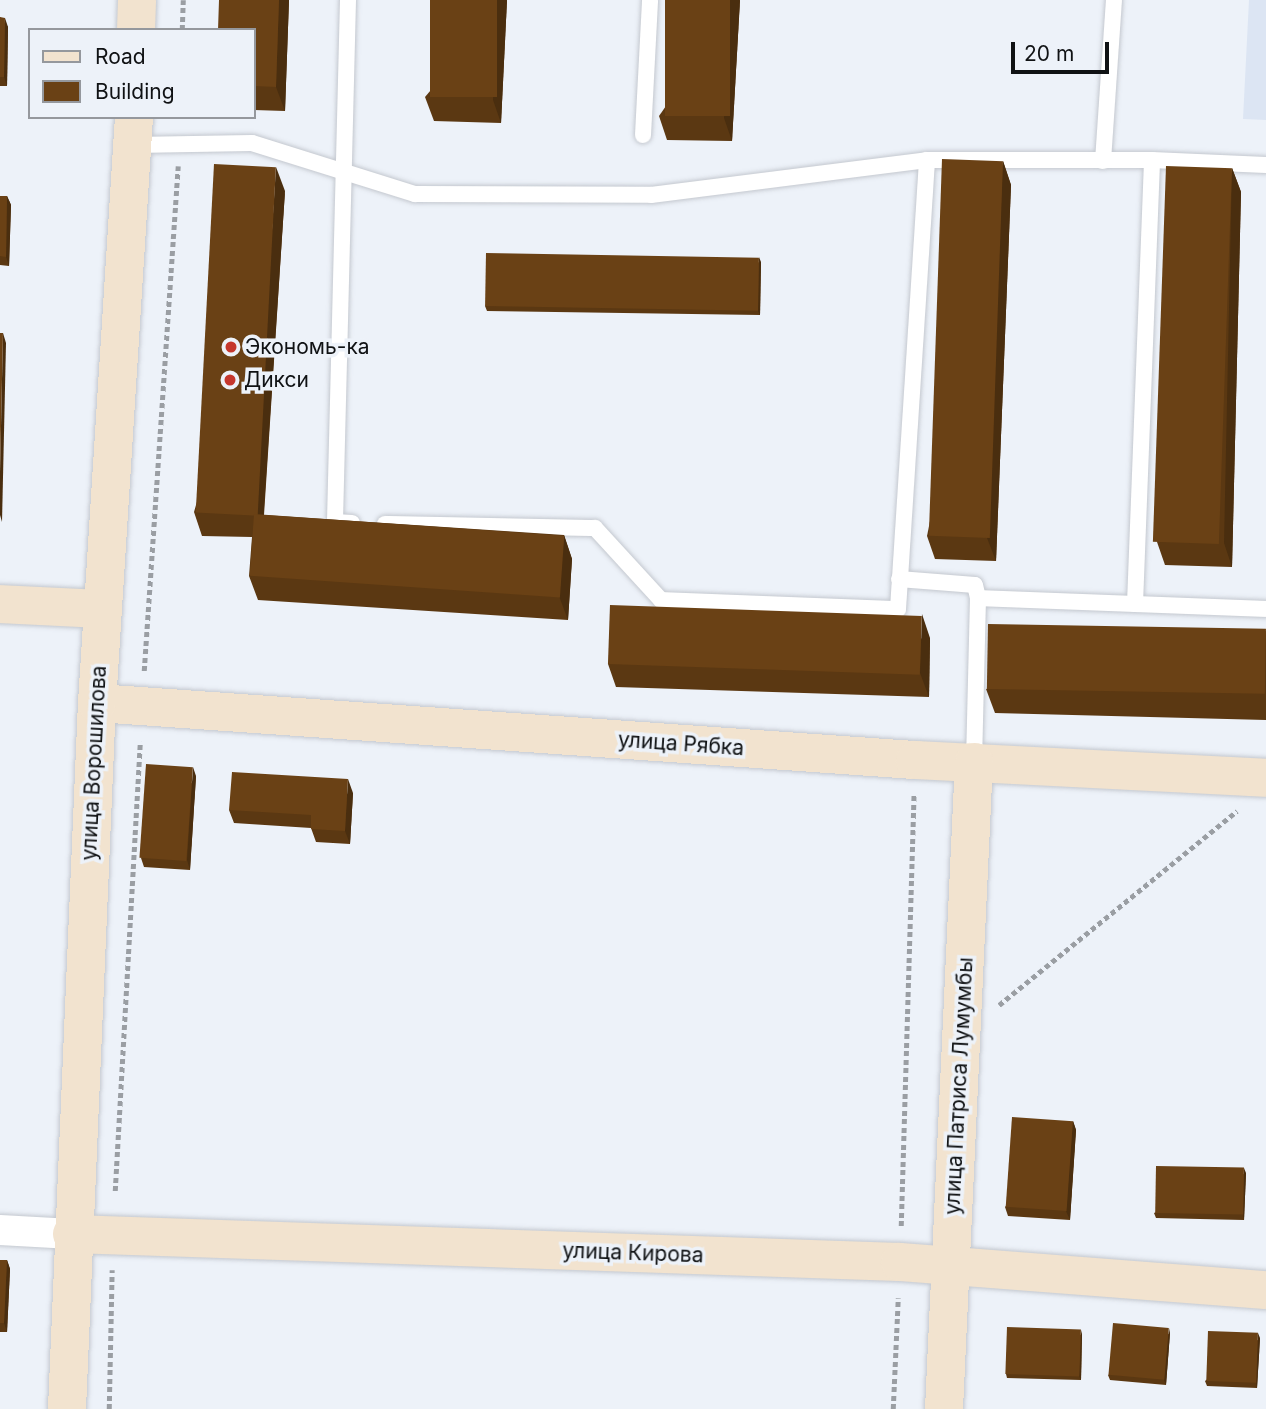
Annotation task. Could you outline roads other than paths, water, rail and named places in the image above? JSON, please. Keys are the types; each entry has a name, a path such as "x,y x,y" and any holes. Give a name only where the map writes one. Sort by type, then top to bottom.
{"street":[{"path":"136,28 137,0"},
{"name":"улица Ворошилова","path":"67,1409 72,1234 97,703 134,131"},
{"path":"0,604 103,609"},
{"name":"улица Рябка","path":"97,703 974,762 1255,792"},
{"name":"улица Патриса Лумумбы","path":"944,1409 974,762"},
{"name":"улица Кирова","path":"0,1230 900,1262 1266,1290"}],"lane":[{"path":"348,0 346,173 335,522 595,528 661,600 898,609 927,160"},
{"path":"643,135 650,0"},
{"path":"1103,161 1114,0"},
{"path":"134,131 179,144 252,143 415,194 651,195 927,160 1152,160 1266,165"},
{"path":"1135,604 1152,160"},
{"path":"899,579 975,585 978,598 974,762"},
{"path":"978,598 1266,609"}],"place":[{"name":"Экономь-ка","path":"231,347"},
{"name":"Дикси","path":"230,380"}]}
